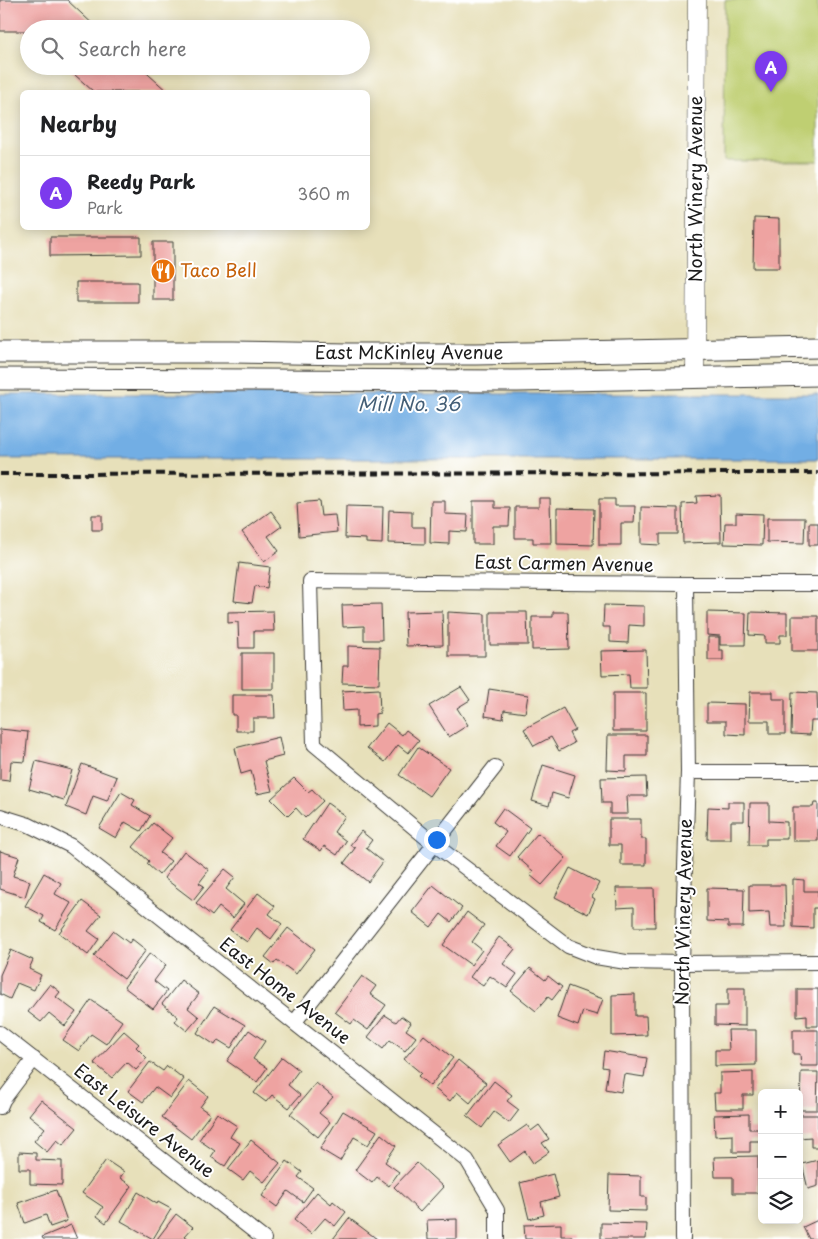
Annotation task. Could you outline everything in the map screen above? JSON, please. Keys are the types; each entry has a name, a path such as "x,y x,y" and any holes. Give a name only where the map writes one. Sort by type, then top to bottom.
{"main road":[{"name":"East McKinley Avenue","path":"0,352 476,354 818,347"},
{"path":"0,375 48,366 216,365 230,358 233,352"},
{"name":"East McKinley Avenue","path":"0,379 517,381 818,375"}],"street":[{"name":"North Winery Avenue","path":"695,378 697,0"},
{"name":"East Carmen Avenue","path":"434,844 314,744 310,581 818,584"},
{"name":"North Winery Avenue","path":"683,1239 682,963 688,772 686,584"},
{"path":"294,1023 495,767"},
{"path":"688,772 818,772"},
{"name":"East Home Avenue","path":"0,816 29,825 71,846 467,1160 497,1210 497,1239"},
{"path":"434,844 568,946 596,957 626,962 818,962"},
{"name":"East Leisure Avenue","path":"0,1033 264,1239"},
{"path":"0,1107 3,1100 34,1059"}],"green space":[{"path":"725,0 818,0 818,161 724,161"}],"water":[{"name":"Mill No. 36","path":"0,394 818,394 818,459 0,459"}],"building":[{"path":"0,0 67,0 88,20 20,20 20,31 0,31"},
{"path":"75,75 149,75 166,90 92,90"},
{"path":"754,218 779,219 779,268 753,268"},
{"path":"50,237 141,237 141,255 50,256"},
{"name":"Taco Bell","path":"153,242 173,242 173,300 153,300"},
{"path":"76,282 138,282 138,302 76,302"},
{"path":"720,495 721,542 683,543 682,504 697,503 696,496"},
{"path":"539,498 550,498 551,543 533,543 533,538 515,538 515,507 539,507"},
{"path":"599,499 615,499 615,506 635,506 634,523 621,523 621,545 599,545"},
{"path":"319,501 321,516 335,515 337,532 299,536 297,503"},
{"path":"431,501 445,501 445,514 468,515 467,532 449,531 449,544 430,543"},
{"path":"473,501 495,501 495,508 510,508 509,526 493,526 493,544 473,544"},
{"path":"346,506 383,507 382,544 366,543 366,539 345,538"},
{"path":"641,507 678,508 678,534 660,534 660,545 641,544"},
{"path":"557,508 594,509 593,545 557,544"},
{"path":"389,510 412,511 412,527 425,527 425,544 388,543"},
{"path":"271,511 282,526 268,536 279,551 264,562 242,532"},
{"path":"736,513 763,514 762,545 724,544 725,523 736,523"},
{"path":"92,515 102,515 102,530 92,530"},
{"path":"767,518 805,518 804,543 767,542"},
{"path":"809,523 818,523 818,545 809,545"},
{"path":"239,563 270,567 267,588 255,586 252,603 234,601"},
{"path":"381,604 382,640 364,640 364,626 343,627 342,605"},
{"path":"604,605 644,606 644,626 629,625 628,643 610,642 610,627 603,627"},
{"path":"273,611 274,631 254,631 254,648 239,648 238,622 228,623 228,612"},
{"path":"442,611 443,645 406,646 405,612"},
{"path":"448,612 485,614 485,656 448,656"},
{"path":"490,612 527,612 528,645 490,645"},
{"path":"553,612 568,612 569,649 532,650 532,617 553,617"},
{"path":"707,612 746,613 745,645 720,645 720,636 707,635"},
{"path":"750,612 787,613 787,635 780,635 780,643 765,643 765,636 749,635"},
{"path":"792,616 818,616 818,651 792,651"},
{"path":"708,637 719,637 719,650 723,650 723,660 708,660"},
{"path":"348,646 380,647 379,684 342,683 343,666 348,666"},
{"path":"646,650 647,688 630,688 629,674 602,675 601,651"},
{"path":"242,653 274,653 274,689 242,689"},
{"path":"461,687 470,700 457,708 468,725 449,737 429,706"},
{"path":"379,689 380,713 375,714 375,726 357,727 357,710 343,711 342,691"},
{"path":"489,689 528,695 525,713 504,710 503,719 485,716"},
{"path":"750,692 773,692 773,699 785,699 785,734 769,734 769,721 749,721"},
{"path":"792,692 817,693 818,721 811,721 810,735 791,734"},
{"path":"613,693 646,693 646,731 613,731"},
{"path":"232,695 274,695 275,718 253,718 253,731 236,731 236,715 232,715"},
{"path":"707,703 745,704 745,735 726,734 726,721 707,721"},
{"path":"563,708 575,730 569,733 574,743 559,751 551,737 534,746 524,729"},
{"path":"387,723 402,735 406,730 419,740 408,753 398,745 385,762 367,748"},
{"path":"0,729 28,732 25,762 11,761 9,781 0,780"},
{"path":"608,735 647,735 647,756 626,756 626,771 607,770"},
{"path":"279,737 283,756 264,761 272,791 257,794 251,771 241,774 235,748"},
{"path":"418,747 449,768 429,796 399,775"},
{"path":"36,761 72,770 64,800 29,789"},
{"path":"82,764 117,777 107,801 93,796 86,815 66,807"},
{"path":"543,765 575,775 568,798 552,793 549,806 532,801"},
{"path":"646,777 647,796 627,796 628,814 610,814 610,803 602,803 601,778"},
{"path":"294,778 308,792 312,789 323,801 305,818 296,808 288,816 271,799"},
{"path":"121,792 135,800 132,805 150,816 141,831 125,822 116,838 99,828"},
{"path":"728,802 744,802 744,821 731,821 731,839 707,839 708,807 728,808"},
{"path":"327,803 345,816 334,832 346,841 337,855 324,846 321,851 303,839"},
{"path":"750,803 769,803 769,821 787,822 787,839 766,839 766,845 749,845"},
{"path":"814,803 818,803 818,841 793,841 793,807 813,807"},
{"path":"503,808 530,828 510,856 496,846 506,832 493,822"},
{"path":"609,819 641,819 641,839 646,839 646,865 621,865 621,845 609,845"},
{"path":"153,823 172,838 160,853 171,861 159,875 147,864 149,861 133,847"},
{"path":"361,831 372,840 366,848 383,862 368,882 344,863 355,848 350,845"},
{"path":"538,833 566,858 542,885 530,875 533,871 517,857"},
{"path":"0,851 19,857 13,876 30,881 25,897 0,889"},
{"path":"184,851 209,870 199,883 204,886 193,900 164,878"},
{"path":"570,868 599,883 592,897 595,899 588,914 555,897"},
{"path":"225,869 235,877 226,889 244,904 233,918 219,907 212,916 196,903"},
{"path":"44,873 61,883 55,894 71,903 55,930 41,922 44,916 25,906"},
{"path":"793,879 804,880 804,891 818,891 818,908 813,908 813,928 793,927"},
{"path":"433,885 462,908 451,922 441,914 431,927 412,912"},
{"path":"749,885 785,885 786,927 770,927 769,912 749,913"},
{"path":"616,888 654,888 655,927 634,927 634,907 617,908"},
{"path":"707,888 744,889 743,927 728,927 728,922 707,921"},
{"path":"258,893 275,906 269,914 282,924 271,939 257,928 247,942 230,930"},
{"path":"82,901 101,915 88,931 99,939 88,955 59,933"},
{"path":"467,912 484,925 472,942 482,950 471,965 443,945"},
{"path":"288,928 315,949 296,974 277,960 274,964 265,957"},
{"path":"113,931 129,943 132,939 146,950 124,979 94,956"},
{"path":"499,937 515,949 503,964 517,974 507,988 490,976 483,986 470,977"},
{"path":"11,950 33,960 29,969 41,975 34,990 17,983 10,999 0,994 0,975"},
{"path":"150,953 166,965 154,981 167,991 153,1009 124,987"},
{"path":"530,968 545,980 548,976 562,987 552,1000 548,997 536,1011 511,991"},
{"path":"362,976 376,986 370,994 386,1005 368,1030 354,1020 351,1024 335,1012"},
{"path":"181,980 199,994 188,1008 199,1017 187,1031 175,1021 178,1017 162,1004"},
{"path":"50,984 60,992 56,997 76,1012 65,1026 49,1013 41,1022 28,1012"},
{"path":"568,986 603,999 597,1015 583,1011 578,1026 557,1018"},
{"path":"728,988 745,988 745,1026 715,1025 715,1006 728,1006"},
{"path":"797,989 818,989 818,1026 807,1026 807,1015 797,1016"},
{"path":"635,994 635,1016 646,1016 647,1035 612,1036 612,995"},
{"path":"91,1000 122,1021 106,1044 91,1034 79,1051 63,1040"},
{"path":"214,1006 245,1025 231,1048 218,1040 215,1045 197,1033"},
{"path":"385,1015 396,1022 401,1016 411,1023 406,1030 416,1037 405,1051 390,1040 383,1049 368,1037"},
{"path":"249,1030 265,1041 253,1059 267,1068 257,1082 227,1061"},
{"path":"728,1030 756,1030 756,1065 715,1066 715,1050 729,1050"},
{"path":"793,1030 818,1030 818,1066 801,1066 800,1054 793,1054"},
{"path":"124,1031 139,1044 136,1047 147,1058 136,1070 127,1062 112,1078 94,1063"},
{"path":"424,1035 453,1058 430,1086 418,1076 421,1073 404,1059"},
{"path":"604,1051 647,1058 644,1077 624,1074 621,1092 605,1089 608,1068 602,1067"},
{"path":"282,1057 299,1070 288,1085 300,1095 289,1108 272,1095 266,1102 254,1093"},
{"path":"458,1060 486,1083 470,1103 457,1092 450,1101 435,1089"},
{"path":"150,1062 163,1071 167,1066 184,1079 170,1098 155,1087 143,1102 128,1091"},
{"path":"753,1072 753,1095 743,1095 743,1109 715,1109 714,1093 720,1093 720,1073"},
{"path":"801,1072 818,1072 817,1110 803,1110 803,1089 801,1089"},
{"path":"189,1081 208,1096 200,1107 210,1114 191,1139 162,1117"},
{"path":"494,1081 512,1095 507,1101 519,1110 509,1123 494,1112 482,1128 467,1116"},
{"path":"316,1083 333,1097 319,1113 330,1122 318,1137 290,1114"},
{"path":"41,1100 77,1128 63,1145 57,1140 47,1152 34,1141 45,1128 29,1115"},
{"path":"343,1111 377,1131 368,1145 354,1137 340,1161 320,1149"},
{"path":"217,1113 237,1126 230,1137 240,1143 225,1166 211,1157 215,1151 199,1140"},
{"path":"749,1114 749,1129 758,1129 758,1141 750,1141 750,1152 733,1152 733,1135 715,1136 714,1115"},
{"path":"803,1115 818,1115 818,1147 811,1147 811,1137 803,1138"},
{"path":"527,1125 531,1131 539,1125 549,1139 542,1143 549,1152 533,1163 525,1151 510,1162 498,1145"},
{"path":"381,1134 396,1146 385,1162 399,1172 389,1186 377,1177 372,1183 355,1170"},
{"path":"251,1140 280,1163 264,1182 250,1171 243,1180 228,1169"},
{"path":"19,1152 36,1153 36,1160 62,1161 62,1185 30,1184 30,1169 19,1169"},
{"path":"758,1156 758,1193 733,1193 733,1177 715,1177 714,1157"},
{"path":"106,1160 124,1172 120,1178 132,1186 106,1223 97,1216 103,1207 82,1193"},
{"path":"818,1160 818,1186 808,1189 803,1164"},
{"path":"287,1161 302,1172 298,1177 313,1188 303,1202 288,1191 277,1207 262,1196"},
{"path":"417,1163 443,1187 420,1212 394,1187"},
{"path":"553,1174 559,1197 541,1202 544,1215 529,1219 520,1183"},
{"path":"609,1175 641,1176 641,1197 646,1197 646,1211 608,1210"},
{"path":"56,1190 67,1221 50,1227 46,1215 25,1223 18,1203"},
{"path":"138,1192 157,1204 158,1202 171,1209 153,1239 121,1221"},
{"path":"317,1192 331,1204 333,1201 346,1212 335,1226 325,1218 311,1234 294,1220"},
{"path":"176,1214 193,1227 185,1236 189,1239 157,1239"},
{"path":"349,1218 377,1239 333,1239"},
{"path":"457,1219 457,1239 428,1239 427,1220"},
{"path":"818,1220 818,1239 809,1239 803,1227"},
{"path":"601,1223 647,1224 646,1239 601,1239"},
{"path":"561,1224 561,1236 572,1236 572,1239 525,1239 524,1225"},
{"path":"71,1225 77,1239 43,1239 42,1237"}],"railway":[{"path":"0,474 818,473"}],"place":[{"name":"Reedy Park","path":"771,92"},
{"name":"Taco Bell","path":"163,271"}]}
